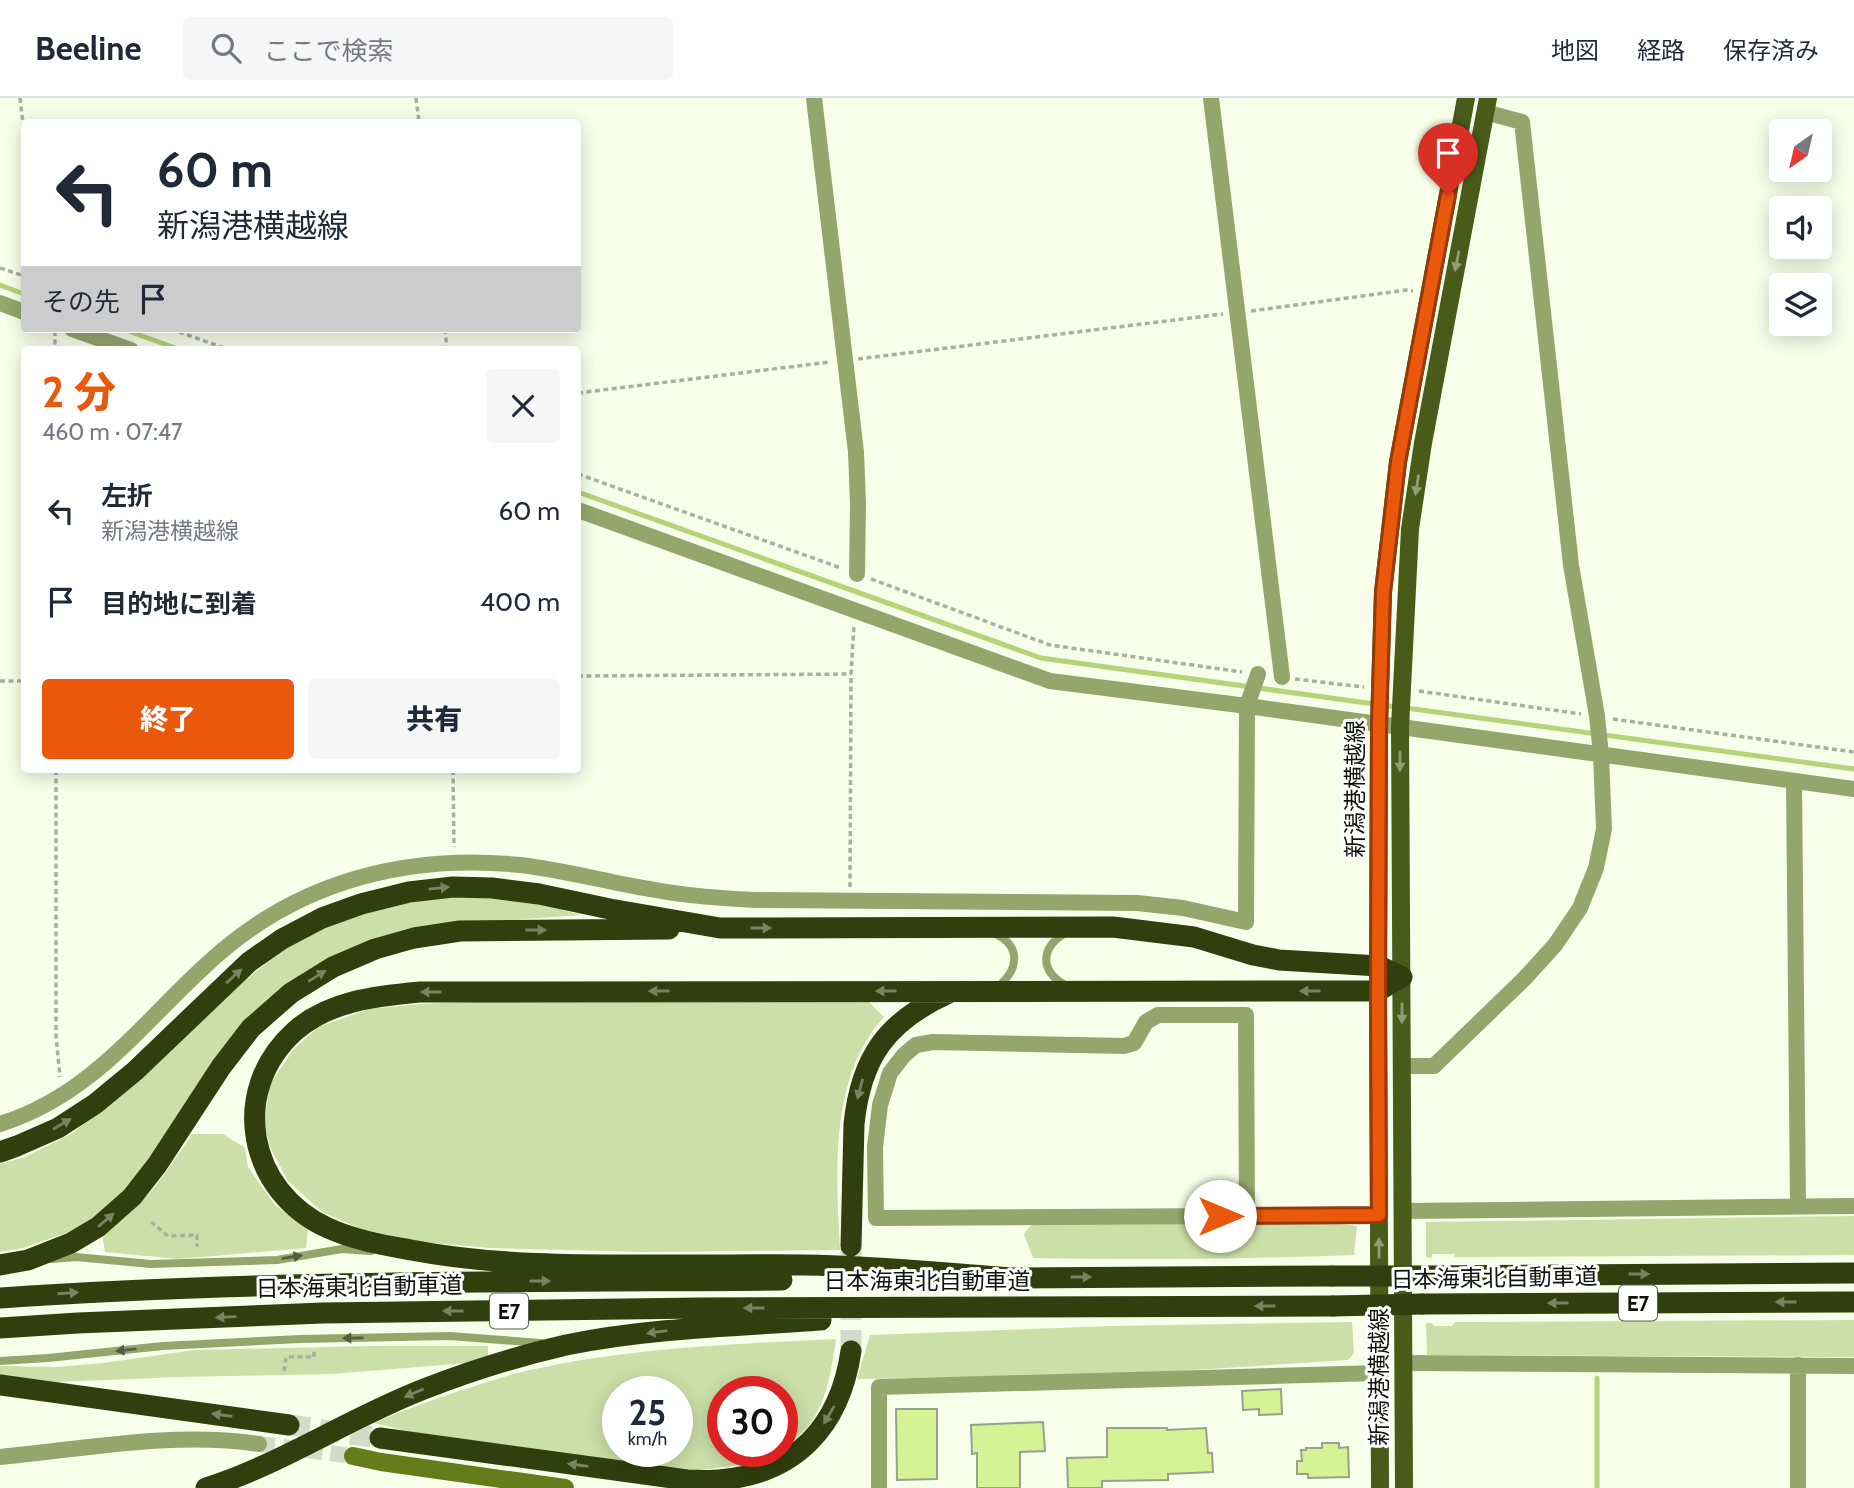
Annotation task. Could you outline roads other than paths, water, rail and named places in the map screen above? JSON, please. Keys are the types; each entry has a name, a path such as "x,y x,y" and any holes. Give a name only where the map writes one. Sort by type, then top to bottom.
{"highway":[{"path":"0,1152 58,1128 95,1104 135,1071 219,989 260,954 322,918 360,904 409,892 453,887 492,888 540,894 720,928"},
{"path":"0,1265 28,1260 71,1243 98,1227 132,1197 251,1028 291,993 333,967 375,949 414,938 460,931 1113,927 1194,937 1279,960 1379,966 1402,978"},
{"path":"1013,1278 837,1266 510,1263 429,1254 376,1244 329,1229 302,1213 278,1190 264,1167 256,1141 253,1112 260,1081 274,1053 296,1030 319,1015 348,1003 381,995 420,992 1073,989 1378,991 1402,978"},
{"path":"852,1246 854,1124 866,1070 888,1034 902,1020 933,1000 954,991"},
{"name":"日本海東北自動車道","path":"0,1298 82,1292 336,1283 1854,1273"},
{"name":"日本海東北自動車道","path":"0,1328 323,1313 1854,1301"},
{"path":"206,1488 239,1478 422,1389 508,1360 568,1345 661,1331 1018,1307"},
{"path":"380,1438 687,1480 718,1481 744,1477 787,1461 821,1429 842,1388 851,1351"},
{"path":"0,1385 289,1425"}],"main road":[{"name":"新潟港横越線","path":"1381,1488 1378,991 1379,725 1383,592 1398,462 1466,98"},
{"name":"新潟港横越線","path":"1404,1488 1400,727 1410,529 1423,443 1487,105"}],"street":[{"path":"814,98 856,452 857,574"},
{"path":"1211,98 1282,677"},
{"path":"1402,1066 1434,1066 1524,979 1555,945 1580,908 1596,868 1604,828 1597,716 1571,565 1522,122 1487,105"},
{"path":"0,303 21,311"},
{"path":"83,333 120,346"},
{"path":"581,511 1049,681 1854,789"},
{"path":"0,1124 21,1118 62,1096 94,1073 132,1040 193,977 224,949 263,920 301,899 373,873 427,864 520,866 652,890 755,900 1138,903 1183,908 1246,922 1247,706 1258,674"},
{"path":"1794,781 1798,1206"},
{"path":"1247,1216 1246,1015 1158,1015 1146,1022 1134,1043 1124,1046 933,1042 916,1045 890,1073 880,1105 875,1147 876,1218 1247,1216 1379,1215"},
{"path":"1403,1211 1854,1206"},
{"path":"1404,1363 1854,1366"},
{"path":"1798,1365 1798,1488"},
{"path":"879,1488 879,1387 1379,1373"},
{"path":"0,1457 163,1440 259,1444"},
{"path":"353,1456 565,1488"}],"lane":[{"path":"973,927 997,934 1014,952 1015,964 1011,974 995,991"},
{"path":"1073,989 1058,981 1050,972 1046,961 1052,942 1075,927"},
{"path":"28,1260 76,1257 151,1264 277,1260 342,1249 429,1254"},
{"path":"0,1362 163,1346 310,1339 450,1336 568,1345"}],"waterway":[{"path":"0,285 21,293"},
{"path":"134,333 170,346"},
{"path":"581,493 1041,658 1396,707"},
{"path":"1406,708 1854,769"},
{"path":"1597,1378 1597,1488"}],"tunnel":[{"path":"851,1248 851,1351"},
{"path":"289,1425 380,1438"},
{"path":"259,1444 353,1456"}]}
